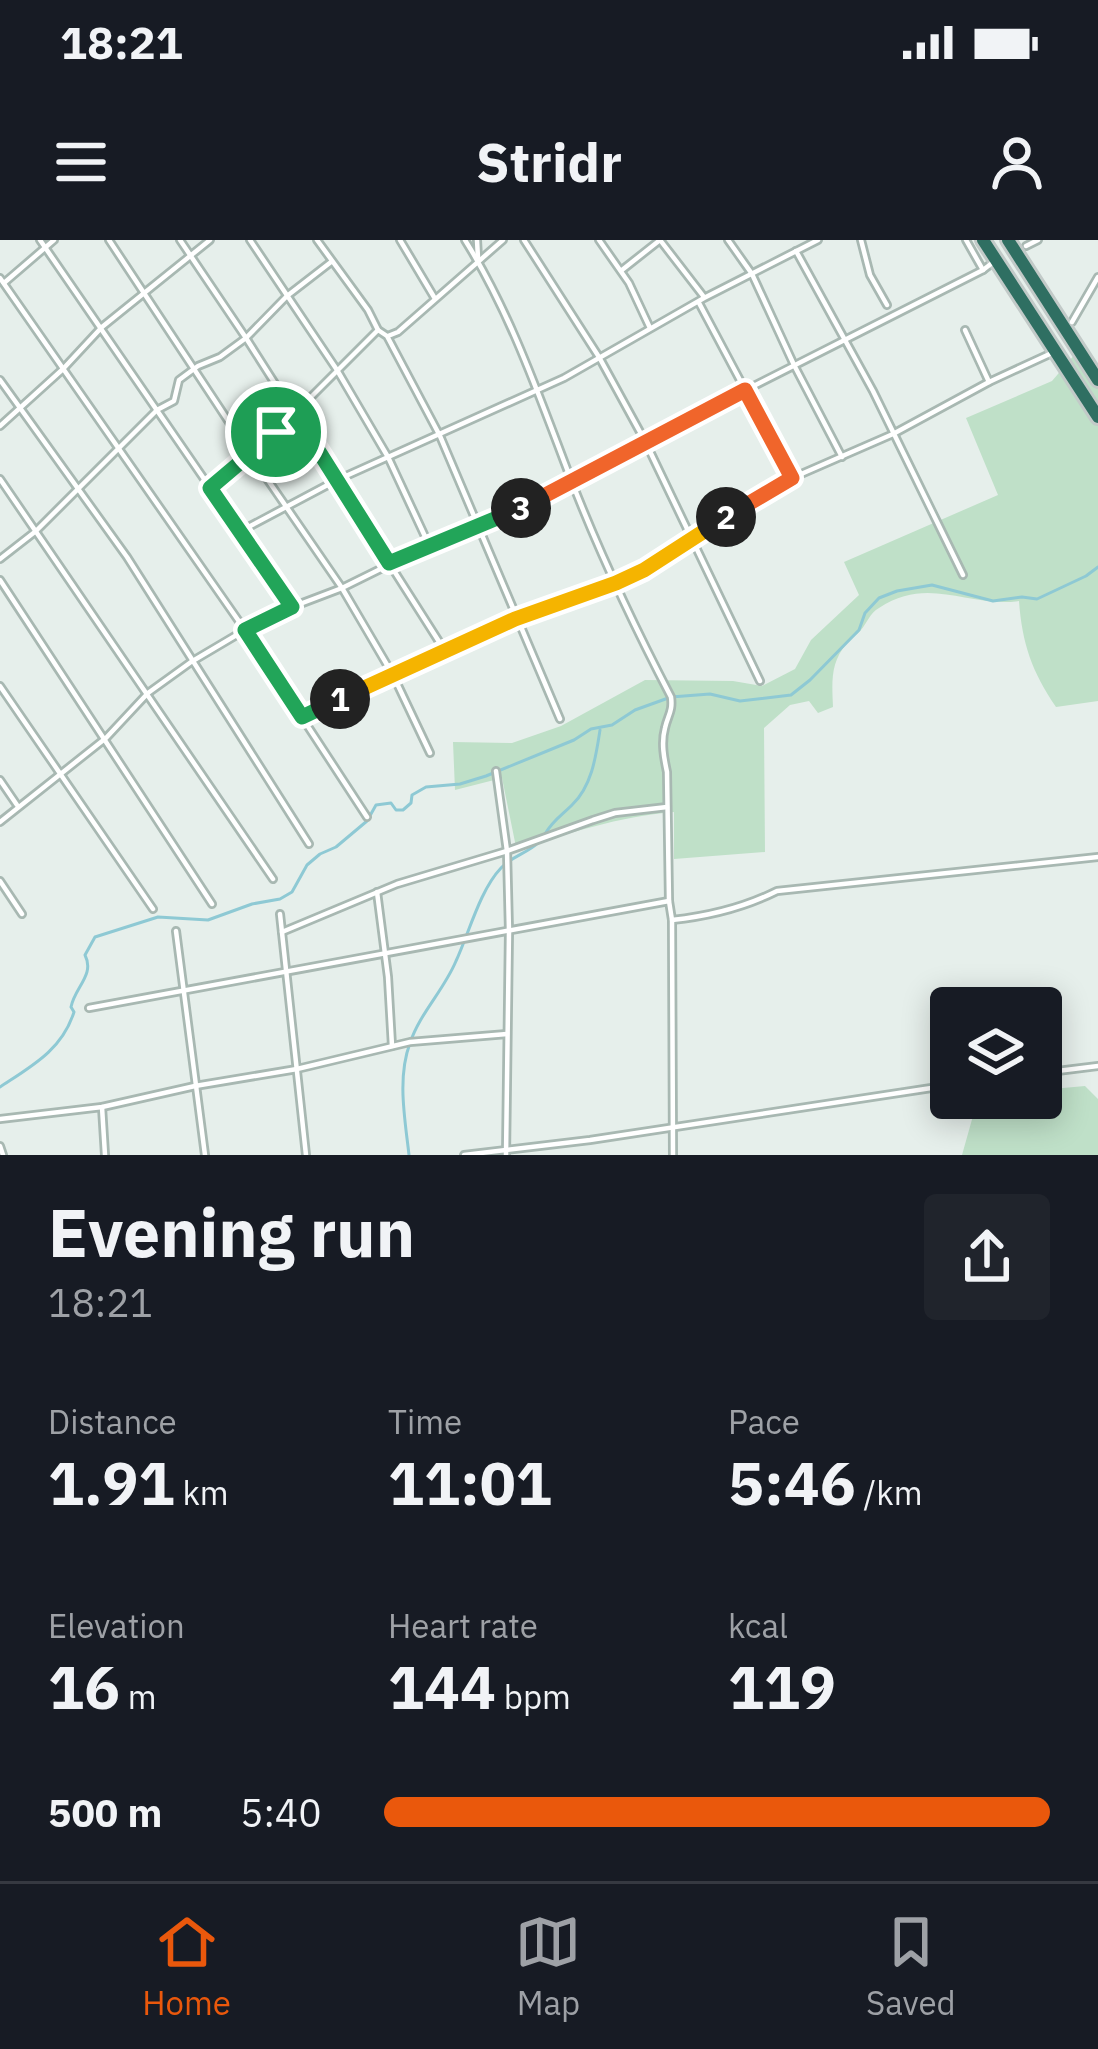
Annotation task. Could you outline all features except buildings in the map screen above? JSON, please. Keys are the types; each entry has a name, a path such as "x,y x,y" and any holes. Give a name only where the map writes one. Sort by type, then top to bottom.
{"highway":[{"path":"983,240 1098,417"},
{"path":"1008,240 1098,380"}],"street":[{"path":"54,240 42,243 2,285 245,630 367,817"},
{"path":"110,240 342,588 393,675 430,753"},
{"path":"180,240 446,651"},
{"path":"0,426 102,327 210,240"},
{"path":"250,240 337,370 388,457 429,544"},
{"path":"317,240 378,331 387,336 440,436 560,719"},
{"path":"400,240 435,298"},
{"path":"465,240 539,389 571,480 671,697 673,710 663,731 672,920 673,1155"},
{"path":"476,240 478,261"},
{"path":"387,336 398,332 503,240"},
{"path":"524,240 599,357 645,441 760,681"},
{"path":"598,240 638,297 650,328"},
{"path":"620,271 660,240 701,299 792,478"},
{"path":"728,240 752,274 842,457"},
{"path":"239,532 337,480 539,389 818,240"},
{"path":"861,240 870,275 887,305"},
{"path":"966,240 983,270"},
{"path":"1026,246 1038,240"},
{"path":"42,243 292,607"},
{"path":"796,251 963,575"},
{"path":"0,822 106,738 148,693 245,630 429,544 528,505 996,260"},
{"path":"0,559 36,531 157,410 173,401 179,380 247,338 287,296 332,261"},
{"path":"1072,322 1098,277"},
{"path":"965,330 989,382"},
{"path":"210,488 378,331"},
{"path":"302,717 515,619 644,570 792,478 893,434 1054,352"},
{"path":"0,380 127,557 309,844"},
{"path":"0,479 273,879"},
{"path":"0,580 212,904"},
{"path":"0,686 152,909"},
{"path":"496,771 507,851 509,931 505,1152"},
{"path":"0,780 18,806"},
{"path":"282,932 377,892 615,813 668,807"},
{"path":"672,920 708,916 777,891 1098,856"},
{"path":"0,881 22,914"},
{"path":"377,892 392,1046"},
{"path":"88,1008 669,901"},
{"path":"280,914 306,1155"},
{"path":"176,931 205,1155"},
{"path":"0,1119 102,1107 392,1046 507,1034"},
{"path":"1062,1070 1098,1066"},
{"path":"464,1155 930,1087"},
{"path":"102,1107 105,1155"},
{"path":"0,1146 3,1155"}],"green space":[{"path":"1081,347 1098,372 1098,701 1056,707 1030,657 1019,601 915,594 876,610 841,650 833,673 833,707 818,713 809,701 790,705 764,728 765,852 674,859 674,812 594,826 517,852 502,778 455,790 453,742 512,743 561,726 645,680 762,686 795,669 811,640 859,595 844,562 998,495 966,418 1052,381"},
{"path":"1085,1086 1098,1099 1098,1155 962,1155 972,1119 1062,1119 1062,1088"}],"waterway":[{"path":"0,1087 62,1037 86,975 85,955 95,937 158,917 208,920 280,899 292,892 307,865 367,821 376,805 391,803 403,810 412,795 426,787 486,776 671,697 710,694 740,701 791,695 859,630 865,613 879,598 897,591 932,585 993,601 1037,599 1098,567"},
{"path":"545,834 584,789 600,730"},
{"path":"409,1155 403,1084 414,1032 451,972 494,877 539,842"}],"route":[{"path":"745,390 792,478 644,570 515,619 302,717 245,630 292,607 210,488 276,432 294,412 389,563 528,505 745,390"}]}
